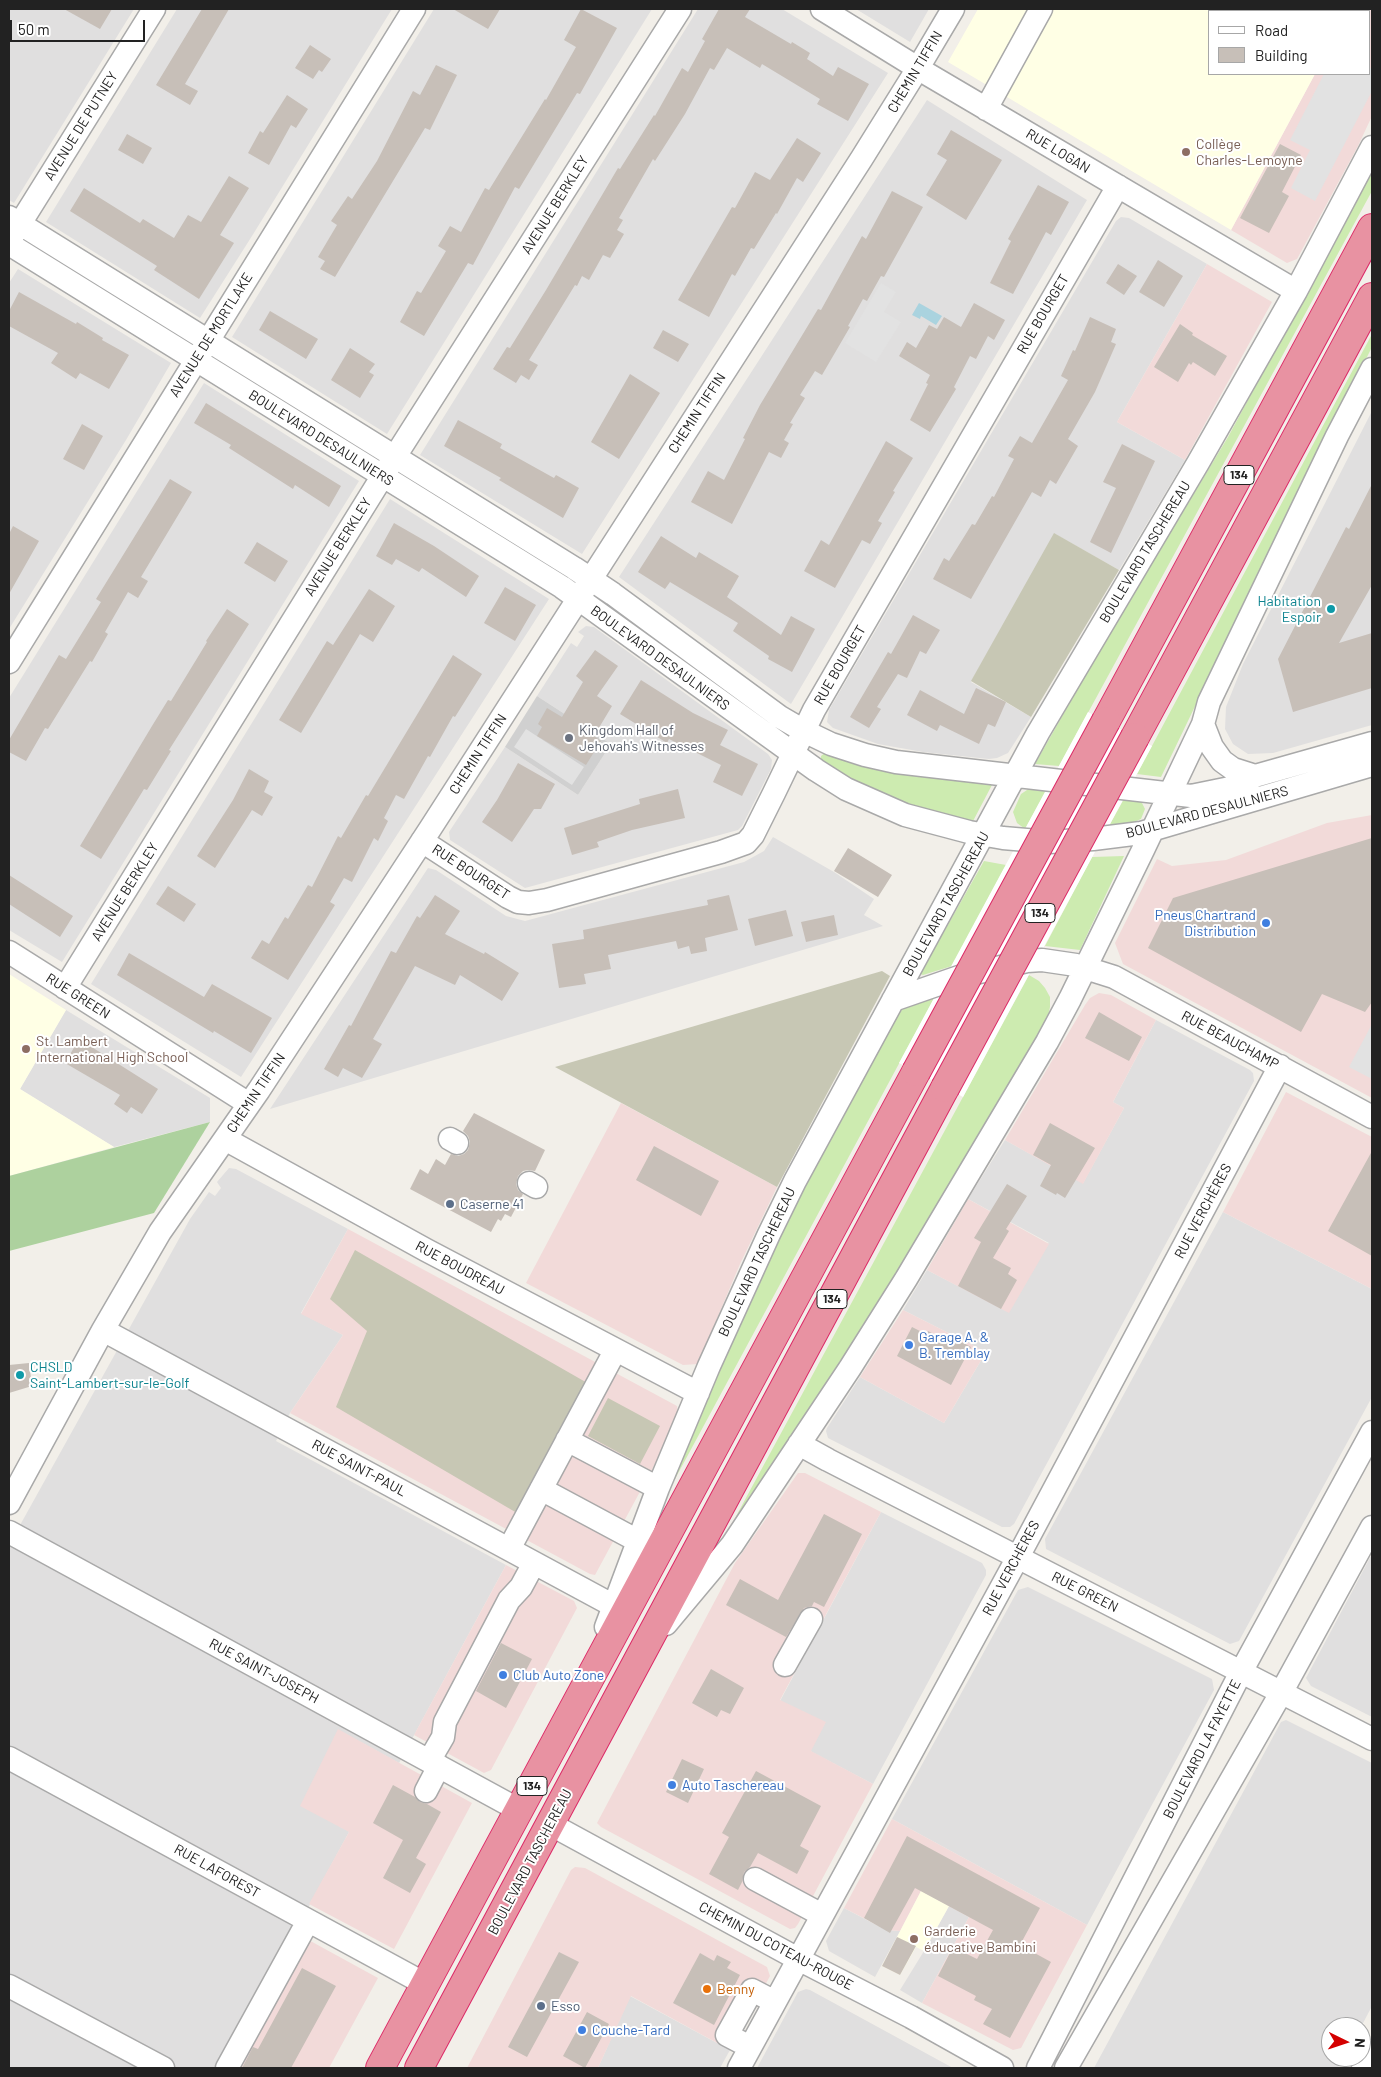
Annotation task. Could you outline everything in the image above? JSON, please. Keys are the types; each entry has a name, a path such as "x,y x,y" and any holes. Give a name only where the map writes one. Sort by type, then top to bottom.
{"highway":[{"name":"BOULEVARD TASCHEREAU","path":"380,2068 1372,228"},
{"name":"BOULEVARD TASCHEREAU","path":"419,2068 1372,297"}],"street":[{"name":"AVENUE DE PUTNEY","path":"9,244 15,220 154,9"},
{"name":"AVENUE DE MORTLAKE","path":"9,662 414,9"},
{"name":"AVENUE BERKLEY","path":"65,988 382,477 680,9"},
{"name":"RUE LOGAN","path":"822,9 986,109 1296,291"},
{"name":"CHEMIN TIFFIN","path":"9,1503 160,1232 249,1104 422,841 918,68 953,9"},
{"path":"986,109 1041,9"},
{"name":"BOULEVARD TASCHEREAU","path":"582,1692 658,1488 698,1393 782,1207 1050,712 1198,463 1296,291 1372,147"},
{"name":"RUE BOURGET","path":"422,841 513,900 524,903 537,902 742,846 753,835 814,710 1118,186"},
{"name":"BOULEVARD DESAULNIERS","path":"15,220 209,339 394,458 590,578 780,717 804,731 850,751 882,759 1191,796 1235,787 1255,776 1372,743"},
{"name":"BOULEVARD DESAULNIERS","path":"9,244 578,598 793,754 846,789 894,810 933,823 983,835 1032,841 1064,841 1124,836 1153,830 1372,766"},
{"name":"BOULEVARD TASCHEREAU","path":"640,1655 732,1545 850,1368 1043,1049 1086,967 1153,830 1203,724 1208,702 1337,436 1372,369"},
{"path":"1203,724 1212,747 1222,761 1233,769 1255,776"},
{"name":"RUE GREEN","path":"9,952 249,1104"},
{"name":"RUE BEAUCHAMP","path":"893,1000 962,976 1027,961 1056,961 1086,967 1114,977 1372,1117"},
{"name":"RUE VERCHÈRES","path":"739,2068 1018,1557 1280,1066"},
{"name":"RUE BOUDREAU","path":"225,1138 426,1250 698,1393"},
{"name":"RUE SAINT-PAUL","path":"104,1330 614,1606"},
{"path":"508,1549 615,1351"},
{"name":"BOULEVARD LA FAYETTE","path":"1038,2068 1241,1672 1372,1432"},
{"path":"567,1440 658,1488"},
{"name":"RUE GREEN","path":"799,1444 1372,1740"},
{"path":"541,1489 638,1541"},
{"path":"1066,2068 1281,1693 1372,1526"},
{"name":"RUE SAINT-JOSEPH","path":"9,1532 519,1810"},
{"path":"426,1791 443,1737 445,1722 509,1600 521,1587 534,1562"},
{"path":"785,1665 811,1619"},
{"name":"RUE LAFOREST","path":"9,1758 425,1984"},
{"name":"CHEMIN DU COTEAU-ROUGE","path":"550,1824 798,1959 911,2017 1002,2068"},
{"path":"755,1879 822,1915"},
{"path":"227,2068 308,1920"},
{"path":"9,1986 163,2068"},
{"path":"1363,2068 1372,2051"}],"shaded area":[{"path":"9,9 134,9 14,203 9,200"},
{"path":"177,9 392,9 200,318 46,222"},
{"path":"434,9 652,9 387,434 232,337"},
{"path":"698,9 782,9 888,73 582,554 420,455"},
{"path":"856,9 929,9 910,42"},
{"name":"Collège Charles-Lemoyne","path":"978,9 1350,9 1208,10 1208,75 1314,75 1231,230 948,62"},
{"path":"1372,9 1372,116 1358,146 1297,259 1287,263 1231,230 1314,75 1371,75 1371,10 1349,10"},
{"path":"1372,69 1372,91 1315,201 1291,188 1310,150 1290,140 1323,75 1371,75"},
{"path":"927,100 1087,200 791,704 619,577"},
{"path":"1121,217 1129,218 1207,264 1117,422 1185,460 1119,570 1055,534 971,682 1031,717 1008,753 989,759 923,752 878,744 833,728 827,722 829,710 1116,221"},
{"path":"1207,264 1272,302 1185,460 1117,422"},
{"path":"18,269 171,363 126,440 9,629 9,283"},
{"path":"881,283 896,292 884,312 901,322 876,362 845,343"},
{"path":"204,383 359,481 62,962 9,930 9,698"},
{"path":"1372,411 1372,725 1273,753 1248,754 1233,744 1225,729 1226,707 1243,664"},
{"path":"390,499 549,599 241,1077 91,984"},
{"path":"1054,533 1119,570 1031,717 971,681"},
{"path":"586,626 594,627 768,754 772,760 771,769 742,826 738,830 525,888 450,840 449,832 505,747 578,795 611,744 537,696 571,643 577,647 584,636 578,632"},
{"path":"537,696 611,744 578,795 505,747"},
{"path":"526,729 584,767 572,785 514,747"},
{"name":"Pneus Chartrand Distribution","path":"1372,815 1372,1098 1123,964 1115,943 1157,859 1172,866 1226,860 1327,823"},
{"path":"773,837 834,872 874,899 864,915 883,926 270,1109 428,868 436,870 506,916 525,921 744,862 764,851"},
{"path":"882,971 890,976 777,1187 555,1067"},
{"name":"St. Lambert International High School","path":"9,974 66,1010 20,1089 114,1147 9,1176"},
{"path":"1099,993 1111,995 1156,1020 1113,1102 1124,1108 1083,1184 1005,1140 1085,1005 1090,998"},
{"path":"66,1010 210,1098 210,1122 114,1147 20,1089"},
{"path":"1156,1020 1250,1070 1253,1073 1254,1081 1014,1524 1010,1527 1002,1527 828,1438 827,1428 860,1377 944,1423 986,1352 903,1310 927,1270 958,1286 1049,1243 968,1199 1005,1140 1083,1183 1124,1108 1113,1102"},
{"path":"1372,1024 1372,1079 1349,1067"},
{"path":"1286,1092 1372,1137 1372,1289 1223,1212"},
{"path":"621,1103 777,1187 740,1264 698,1364 683,1365 526,1283"},
{"path":"229,1168 236,1169 348,1229 301,1313 343,1335 290,1413 276,1441 506,1565 399,1763 338,1730 349,1832 222,2068 9,2068 9,1545 190,1219 209,1192 215,1196 221,1188 217,1182"},
{"path":"968,1199 1049,1244 1009,1313 927,1270"},
{"path":"1223,1212 1372,1289 1372,1397 1239,1641 1230,1644 1046,1549 1045,1539"},
{"path":"348,1229 677,1406 678,1413 656,1462 595,1575 290,1413 343,1335 301,1314"},
{"path":"355,1250 603,1392 534,1523 336,1407 367,1331 330,1299"},
{"path":"903,1310 986,1352 944,1423 860,1377"},
{"path":"608,1398 660,1426 640,1464 588,1436"},
{"path":"798,1473 805,1473 881,1512 780,1700 826,1722 811,1751 873,1784 798,1924 795,1928 790,1929 601,1827 597,1823 735,1563"},
{"path":"881,1512 982,1563 986,1570 986,1575 873,1784 810,1751 780,1701"},
{"path":"1372,1554 1372,1717 1311,1686 1306,1678"},
{"path":"506,1565 574,1601 577,1608 491,1770 484,1773 414,1735"},
{"path":"1028,1587 1212,1679 1214,1690 1087,1925 892,1819 1018,1590"},
{"path":"1286,1720 1372,1763 1372,2006 1366,2017 1321,2017 1321,2067 1338,2068 1094,2068 1281,1722"},
{"path":"338,1729 472,1803 394,1949 309,1904 349,1832 300,1806"},
{"path":"892,1819 1087,1925 1021,2048 1013,2050 922,2003 969,1917 921,1891 900,1931 887,1930 844,1908"},
{"path":"575,1867 585,1868 767,1967 770,1976 730,2050 631,1996 598,2068 467,2068 571,1870"},
{"name":"Garderie éducative Bambini","path":"921,1891 949,1906 924,1951 916,1947 900,1975 882,1966"},
{"path":"949,1906 969,1917 922,2003 900,1990"},
{"path":"844,1908 886,1930 900,1931 875,1977 829,1951 826,1941"},
{"path":"294,1932 378,1978 329,2068 222,2068"},
{"path":"806,1989 953,2068 757,2068 798,1992"},
{"path":"630,1996 730,2050 720,2068 598,2068"}],"green space":[{"path":"1372,170 1372,191 1059,766 1035,764 1102,646 1228,437"},
{"path":"1372,334 1372,347 1265,561 1161,777 1137,774"},
{"path":"826,752 993,783 972,823 921,810 841,775 821,761 821,756"},
{"path":"1030,788 1047,789 1025,829 1017,823 1013,812 1021,794"},
{"path":"1125,797 1142,803 1145,809 1141,819 1129,824 1109,826"},
{"path":"1124,856 1080,950 1045,946 1092,857"},
{"path":"984,861 1006,865 952,966 923,975 920,974"},
{"path":"1029,975 1039,981 1050,997 1047,1022 872,1314 734,1520"},
{"path":"936,995 674,1479 783,1229 827,1143 898,1013 910,1004"},
{"path":"210,1122 154,1213 9,1251 9,1176"}],"water":[{"path":"919,303 942,316 936,325 921,316 920,319 912,315"}],"pier":[{"path":"1088,712 1152,746 963,1097 899,1063"}],"building":[{"path":"64,9 112,9 100,29"},
{"path":"202,9 229,9 185,84 198,91 190,105 156,85"},
{"path":"453,9 500,9 488,29"},
{"path":"581,9 617,28 580,94 577,93 519,189 515,187 473,265 468,263 424,336 400,322 417,291 421,293 446,251 438,246 450,226 461,232 485,188 489,190 546,100 576,47 564,40"},
{"path":"719,9 750,9 745,17 810,53 807,59 833,76 838,67 869,84 848,121 817,104 820,99 762,64 760,68 727,48 714,70 710,68 685,114 655,161 653,159 619,218 623,220 617,230 624,234 610,258 603,255 589,280 582,276 577,286 575,285 529,360 538,365 529,380 521,375 516,383 493,369 507,347 510,348 618,168 620,169 655,116 682,68 688,72 705,41 702,39"},
{"path":"310,45 331,59 322,72 319,70 313,79 295,68"},
{"path":"436,65 457,75 430,130 425,128 335,277 320,269 325,261 318,257 337,225 331,221 348,196 352,199 377,161 413,91 420,95"},
{"path":"287,95 308,109 296,128 291,125 269,165 248,153 260,131 263,133"},
{"path":"951,130 1002,160 966,220 926,195 947,160 937,154"},
{"path":"127,134 152,148 143,164 118,150"},
{"path":"797,138 821,153 803,182 797,178 777,214 754,249 751,248 735,276 732,274 709,317 678,300 732,207 735,208 755,172 770,180"},
{"path":"1280,144 1301,155 1282,192 1289,196 1269,233 1240,218"},
{"path":"229,176 249,188 220,235 234,243 199,299 154,270 157,266 70,211 84,188 140,223 143,219 174,238 188,215 201,222"},
{"path":"1038,185 1069,202 1051,235 1046,232 1013,294 990,283 1011,241 1008,239"},
{"path":"892,191 923,207 884,277 881,276 867,301 863,299 848,326 850,327 822,375 815,371 800,395 805,398 790,423 793,424 784,440 789,443 781,458 769,452 732,524 691,502 708,471 724,480 760,405 818,309 821,310 862,236 866,239"},
{"path":"1158,260 1183,276 1164,307 1139,292"},
{"path":"1118,264 1137,276 1124,295 1106,283"},
{"path":"19,292 76,324 77,322 103,338 102,340 129,355 109,389 80,373 76,379 51,363 58,353 9,326 9,311"},
{"path":"974,303 1005,320 994,340 988,336 976,359 970,356 954,387 956,389 930,432 910,420 928,384 926,383 930,375 899,356 907,342 916,348 929,325 937,329 944,317 961,327"},
{"path":"270,311 318,339 306,359 259,330"},
{"path":"1090,317 1116,329 1111,342 1116,344 1095,392 1068,439 1078,446 1056,484 1050,480 1041,497 1032,492 971,599 933,579 944,558 949,561 972,524 975,525 992,496 994,497 1014,459 1008,456 1020,436 1032,443 1068,380 1061,376 1073,350 1075,351"},
{"path":"1180,324 1193,333 1192,335 1227,356 1215,376 1193,362 1191,365 1189,363 1178,382 1154,367"},
{"path":"663,330 689,344 678,362 653,348"},
{"path":"350,348 375,364 369,372 374,375 360,398 331,380"},
{"path":"630,374 660,393 619,459 591,442"},
{"path":"206,403 341,486 329,507 295,485 293,489 229,448 231,445 194,423"},
{"path":"458,420 502,444 500,448 554,478 556,475 579,488 563,518 499,480 501,478 444,446"},
{"path":"82,424 103,436 84,470 63,459"},
{"path":"886,441 913,458 878,521 882,523 870,544 862,540 835,588 804,571 821,540 829,545"},
{"path":"1122,444 1155,461 1111,553 1090,542 1116,488 1103,482"},
{"path":"170,479 192,492 141,577 148,581 138,598 128,592 105,632 108,634 92,662 90,661 48,729 45,728 26,761 9,752 9,740 59,655 66,659 101,602 96,599"},
{"name":"Habitation Espoir","path":"1372,484 1372,585 1339,643 1372,633 1372,688 1293,712 1278,659 1346,527 1349,529"},
{"path":"394,523 434,546 479,576 466,597 422,568 419,572 396,559 392,565 376,556"},
{"path":"13,526 39,541 9,594 9,534"},
{"path":"661,536 696,558 699,552 739,576 727,597 781,635 791,616 815,629 792,672 768,659 769,656 733,631 738,623 670,582 665,589 638,572"},
{"path":"257,542 288,561 275,582 244,563"},
{"path":"505,587 536,605 515,641 484,623"},
{"path":"369,589 395,606 373,642 360,634 301,733 279,720 327,641 333,645"},
{"path":"227,609 249,624 169,750 171,751 147,790 144,789 101,859 80,846 168,700 171,701"},
{"path":"913,615 940,630 926,654 920,651 907,678 898,674 877,707 881,709 869,728 850,717 888,652 891,654"},
{"path":"595,650 618,666 597,696 612,706 594,736 601,741 586,765 537,736 542,727 538,724 547,708 562,717 583,682 576,676"},
{"path":"453,655 482,674 455,717 453,716 430,757 428,756 404,799 396,795 384,818 388,821 378,841 374,838 352,882 344,878 330,902 335,905 288,980 251,958 262,940 269,944 285,917 288,919 308,885 312,887 338,836 341,838 366,795 368,796"},
{"path":"641,680 693,713 728,730 720,745 758,764 742,796 713,782 721,765 669,739 667,743 620,714"},
{"path":"976,688 1006,702 995,727 988,724 979,744 940,725 937,731 907,715 920,690 964,714"},
{"path":"518,763 555,784 541,809 534,809 512,842 482,822"},
{"path":"249,769 269,781 264,792 273,797 262,816 252,810 215,868 197,856 233,800"},
{"path":"678,789 685,818 632,830 597,842 599,847 572,855 564,828 640,804 639,799"},
{"name":"Pneus Chartrand Distribution","path":"1372,838 1372,1002 1365,1012 1322,994 1301,1032 1148,948 1173,898"},
{"path":"848,848 892,875 878,897 834,871"},
{"path":"9,875 73,916 60,937 9,904"},
{"path":"168,886 196,904 184,922 156,904"},
{"path":"435,895 460,911 445,934 484,954 485,952 519,973 502,1001 460,975 455,985 415,966 373,1039 382,1044 362,1078 343,1068 338,1077 324,1069 349,1025 351,1026 391,951 396,953 417,916 420,918"},
{"path":"729,895 738,930 705,938 707,951 691,954 689,946 678,949 676,941 608,955 611,969 584,974 586,984 559,988 552,944 584,939 583,930 708,905 707,900"},
{"path":"786,910 793,936 755,946 748,919"},
{"path":"834,915 838,935 806,942 801,922"},
{"path":"129,953 204,997 212,984 272,1018 251,1053 214,1031 213,1033 117,975"},
{"path":"1099,1012 1142,1037 1129,1061 1085,1038"},
{"path":"79,1039 158,1089 142,1114 131,1107 127,1113 114,1104 120,1095 65,1063"},
{"path":"474,1113 545,1150 535,1171 523,1171 518,1176 516,1184 518,1190 523,1194 511,1217 505,1214 501,1221 498,1219 491,1232 410,1189 420,1169 428,1174 436,1159 445,1165 451,1154 458,1156 468,1150 470,1142 468,1136 463,1131"},
{"path":"1050,1123 1095,1148 1065,1198 1040,1186 1051,1165 1033,1155"},
{"path":"654,1146 719,1181 701,1216 636,1180"},
{"path":"1372,1151 1372,1256 1328,1231"},
{"path":"1007,1184 1027,1196 1006,1229 1009,1231 993,1258 1011,1268 1008,1274 1017,1280 1001,1309 958,1286 981,1242 974,1238"},
{"path":"912,1327 926,1334 928,1331 951,1343 954,1338 971,1347 951,1385 897,1356"},
{"name":"CHSLD Saint-Lambert-sur-le-Golf","path":"29,1363 32,1386 9,1393 9,1365"},
{"path":"824,1514 862,1534 824,1607 814,1602 812,1606 804,1608 786,1637 726,1605 740,1579 778,1600"},
{"name":"Club Auto Zone","path":"501,1643 532,1659 506,1708 476,1691"},
{"path":"711,1669 744,1688 730,1714 721,1710 717,1717 692,1703"},
{"path":"682,1759 704,1769 688,1803 666,1792"},
{"path":"756,1771 821,1806 800,1846 809,1851 797,1874 758,1853 750,1867 744,1872 738,1890 709,1874 729,1837 722,1833"},
{"path":"393,1785 415,1797 420,1802 441,1812 416,1858 426,1864 410,1893 383,1878 403,1840 373,1823"},
{"path":"907,1836 1040,1908 1020,1945 1051,1962 1010,2038 983,2024 992,2009 974,2000 976,1996 938,1976 953,1947 977,1959 993,1930 915,1888 890,1933 864,1918"},
{"path":"897,1937 916,1946 900,1975 882,1966"},
{"path":"559,1952 579,1962 527,2057 508,2047"},
{"name":"Benny","path":"700,1953 714,1961 717,1955 731,1962 727,1968 740,1975 714,2025 673,2003"},
{"path":"302,1968 336,1986 291,2068 242,2068 253,2047 258,2049"},
{"path":"587,2012 609,2024 585,2068 563,2056"}],"place":[{"name":"Collège Charles-Lemoyne","path":"1186,152"},
{"name":"Habitation Espoir","path":"1331,609"},
{"name":"Kingdom Hall of Jehovah's Witnesses","path":"569,738"},
{"name":"Pneus Chartrand Distribution","path":"1266,923"},
{"name":"St. Lambert International High School","path":"26,1049"},
{"name":"Caserne 41","path":"450,1204"},
{"name":"Garage A. & B. Tremblay","path":"909,1345"},
{"name":"CHSLD Saint-Lambert-sur-le-Golf","path":"20,1375"},
{"name":"Club Auto Zone","path":"503,1675"},
{"name":"Auto Taschereau","path":"672,1785"},
{"name":"Garderie éducative Bambini","path":"914,1939"},
{"name":"Benny","path":"707,1989"},
{"name":"Esso","path":"541,2006"},
{"name":"Couche-Tard","path":"582,2030"}]}
